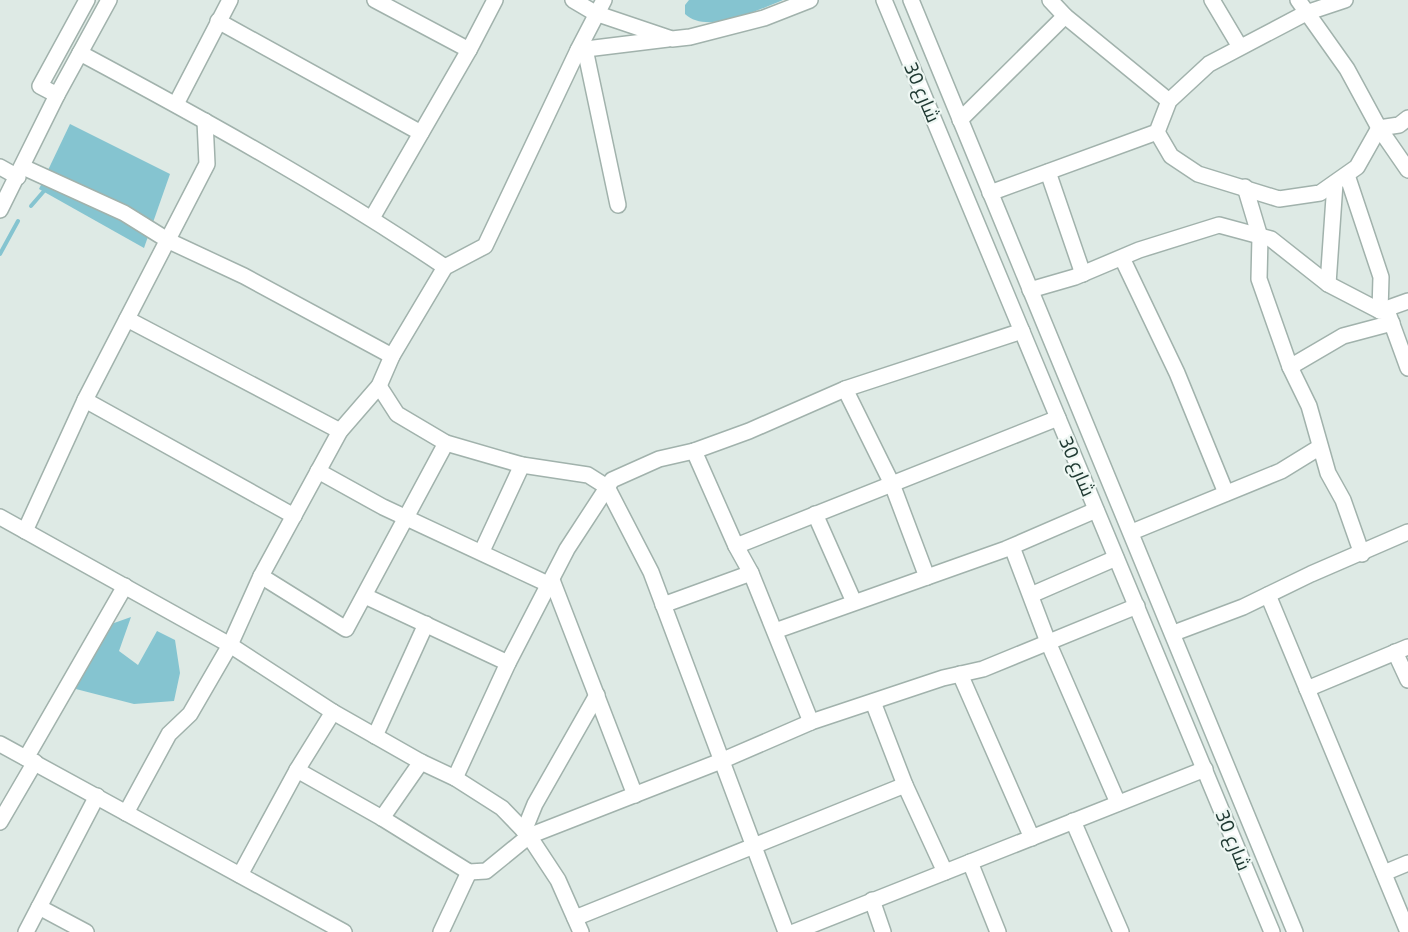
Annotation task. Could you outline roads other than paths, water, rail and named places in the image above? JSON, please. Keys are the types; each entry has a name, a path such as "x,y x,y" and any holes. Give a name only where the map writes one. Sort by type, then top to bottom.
{"street":[{"path":"57,95 40,86 87,0"},
{"path":"0,210 21,172 57,95 109,0"},
{"path":"176,104 230,0"},
{"path":"375,0 469,50"},
{"path":"372,218 469,50 495,0"},
{"path":"573,0 595,13 672,39"},
{"path":"126,812 169,734 190,714 230,645 260,576 340,431 379,386 392,356 445,267 485,246 582,50 595,13 604,0"},
{"path":"582,50 699,35 764,18 810,0"},
{"name":"شارع 30","path":"911,0 1296,932"},
{"path":"1050,0 1065,16 1169,101"},
{"path":"1212,0 1240,47"},
{"path":"990,193 1157,132 1169,101 1209,64 1240,47 1302,6 1344,0"},
{"name":"شارع 30","path":"886,2 1272,932"},
{"path":"1302,6 1347,69 1379,128 1408,170"},
{"path":"960,120 1065,16"},
{"path":"218,22 421,133"},
{"path":"582,50 618,204"},
{"path":"80,53 176,104 372,218 445,267"},
{"path":"1379,128 1399,125 1408,118"},
{"path":"25,531 85,400 169,241 207,164 205,121"},
{"path":"1157,132 1171,156 1198,174 1279,199 1320,193 1357,168 1379,128"},
{"path":"0,167 21,172 124,212 169,241 330,320 392,356"},
{"path":"1048,172 1083,274"},
{"path":"1328,284 1341,179"},
{"path":"1341,179 1381,277 1386,314 1408,368"},
{"path":"1245,187 1260,236 1259,279 1290,367 1309,406 1328,473 1343,500 1362,554"},
{"path":"1030,290 1083,274 1122,258 1218,225 1260,236 1278,244 1328,284 1386,314"},
{"path":"1122,258 1177,373 1226,493"},
{"path":"1290,367 1408,301"},
{"path":"127,319 340,431"},
{"path":"455,778 508,664 567,549 612,480 658,459 694,450 749,431 845,389 1022,331"},
{"path":"379,386 397,414 446,443 522,465 588,475 607,487 651,572 786,932"},
{"path":"845,389 892,484 927,577"},
{"path":"85,400 294,516"},
{"path":"736,546 1058,418"},
{"path":"260,576 346,629 446,443"},
{"path":"1132,532 1281,470 1320,447"},
{"path":"694,450 736,546 751,573 812,722"},
{"path":"482,551 522,465"},
{"path":"318,471 383,506 551,582 598,695 635,795"},
{"path":"775,631 1012,547 1096,510"},
{"path":"816,514 854,602"},
{"path":"1,521 25,531 230,645 332,712 421,762 455,778 502,808 527,833 558,880 578,925 754,845 905,785"},
{"path":"1174,633 1243,607 1311,574 1362,554 1408,532"},
{"path":"1012,547 1048,642 1118,803"},
{"path":"1030,595 1116,558"},
{"path":"664,605 751,573"},
{"path":"0,822 30,760 125,586"},
{"path":"1268,595 1408,932"},
{"path":"365,596 508,664"},
{"path":"297,770 382,818 469,872 486,871 527,833 635,795 812,722 960,674 983,669 1136,606"},
{"path":"375,736 426,624"},
{"path":"1307,689 1402,649 1408,680"},
{"path":"960,674 1032,838"},
{"path":"527,833 535,804 598,695"},
{"path":"873,702 905,785 945,872"},
{"path":"240,875 297,770 332,712"},
{"path":"0,744 240,875 318,926 344,932"},
{"path":"382,818 421,762"},
{"path":"794,932 1205,769"},
{"path":"26,932 97,796"},
{"path":"1073,821 1121,932"},
{"path":"970,862 998,932"},
{"path":"1384,873 1408,862"},
{"path":"440,932 469,872"},
{"path":"872,900 883,932"},
{"path":"39,907 86,932"}],"water":[{"path":"689,0 783,0 733,19 706,22 695,20 685,14 685,5"},
{"path":"70,124 170,174 144,248 39,189"},
{"path":"131,617 119,651 138,665 157,631 175,640 180,673 174,701 134,704 72,688 100,628"}],"waterway":[{"path":"31,206 44,191"},
{"path":"0,254 18,221"}]}
